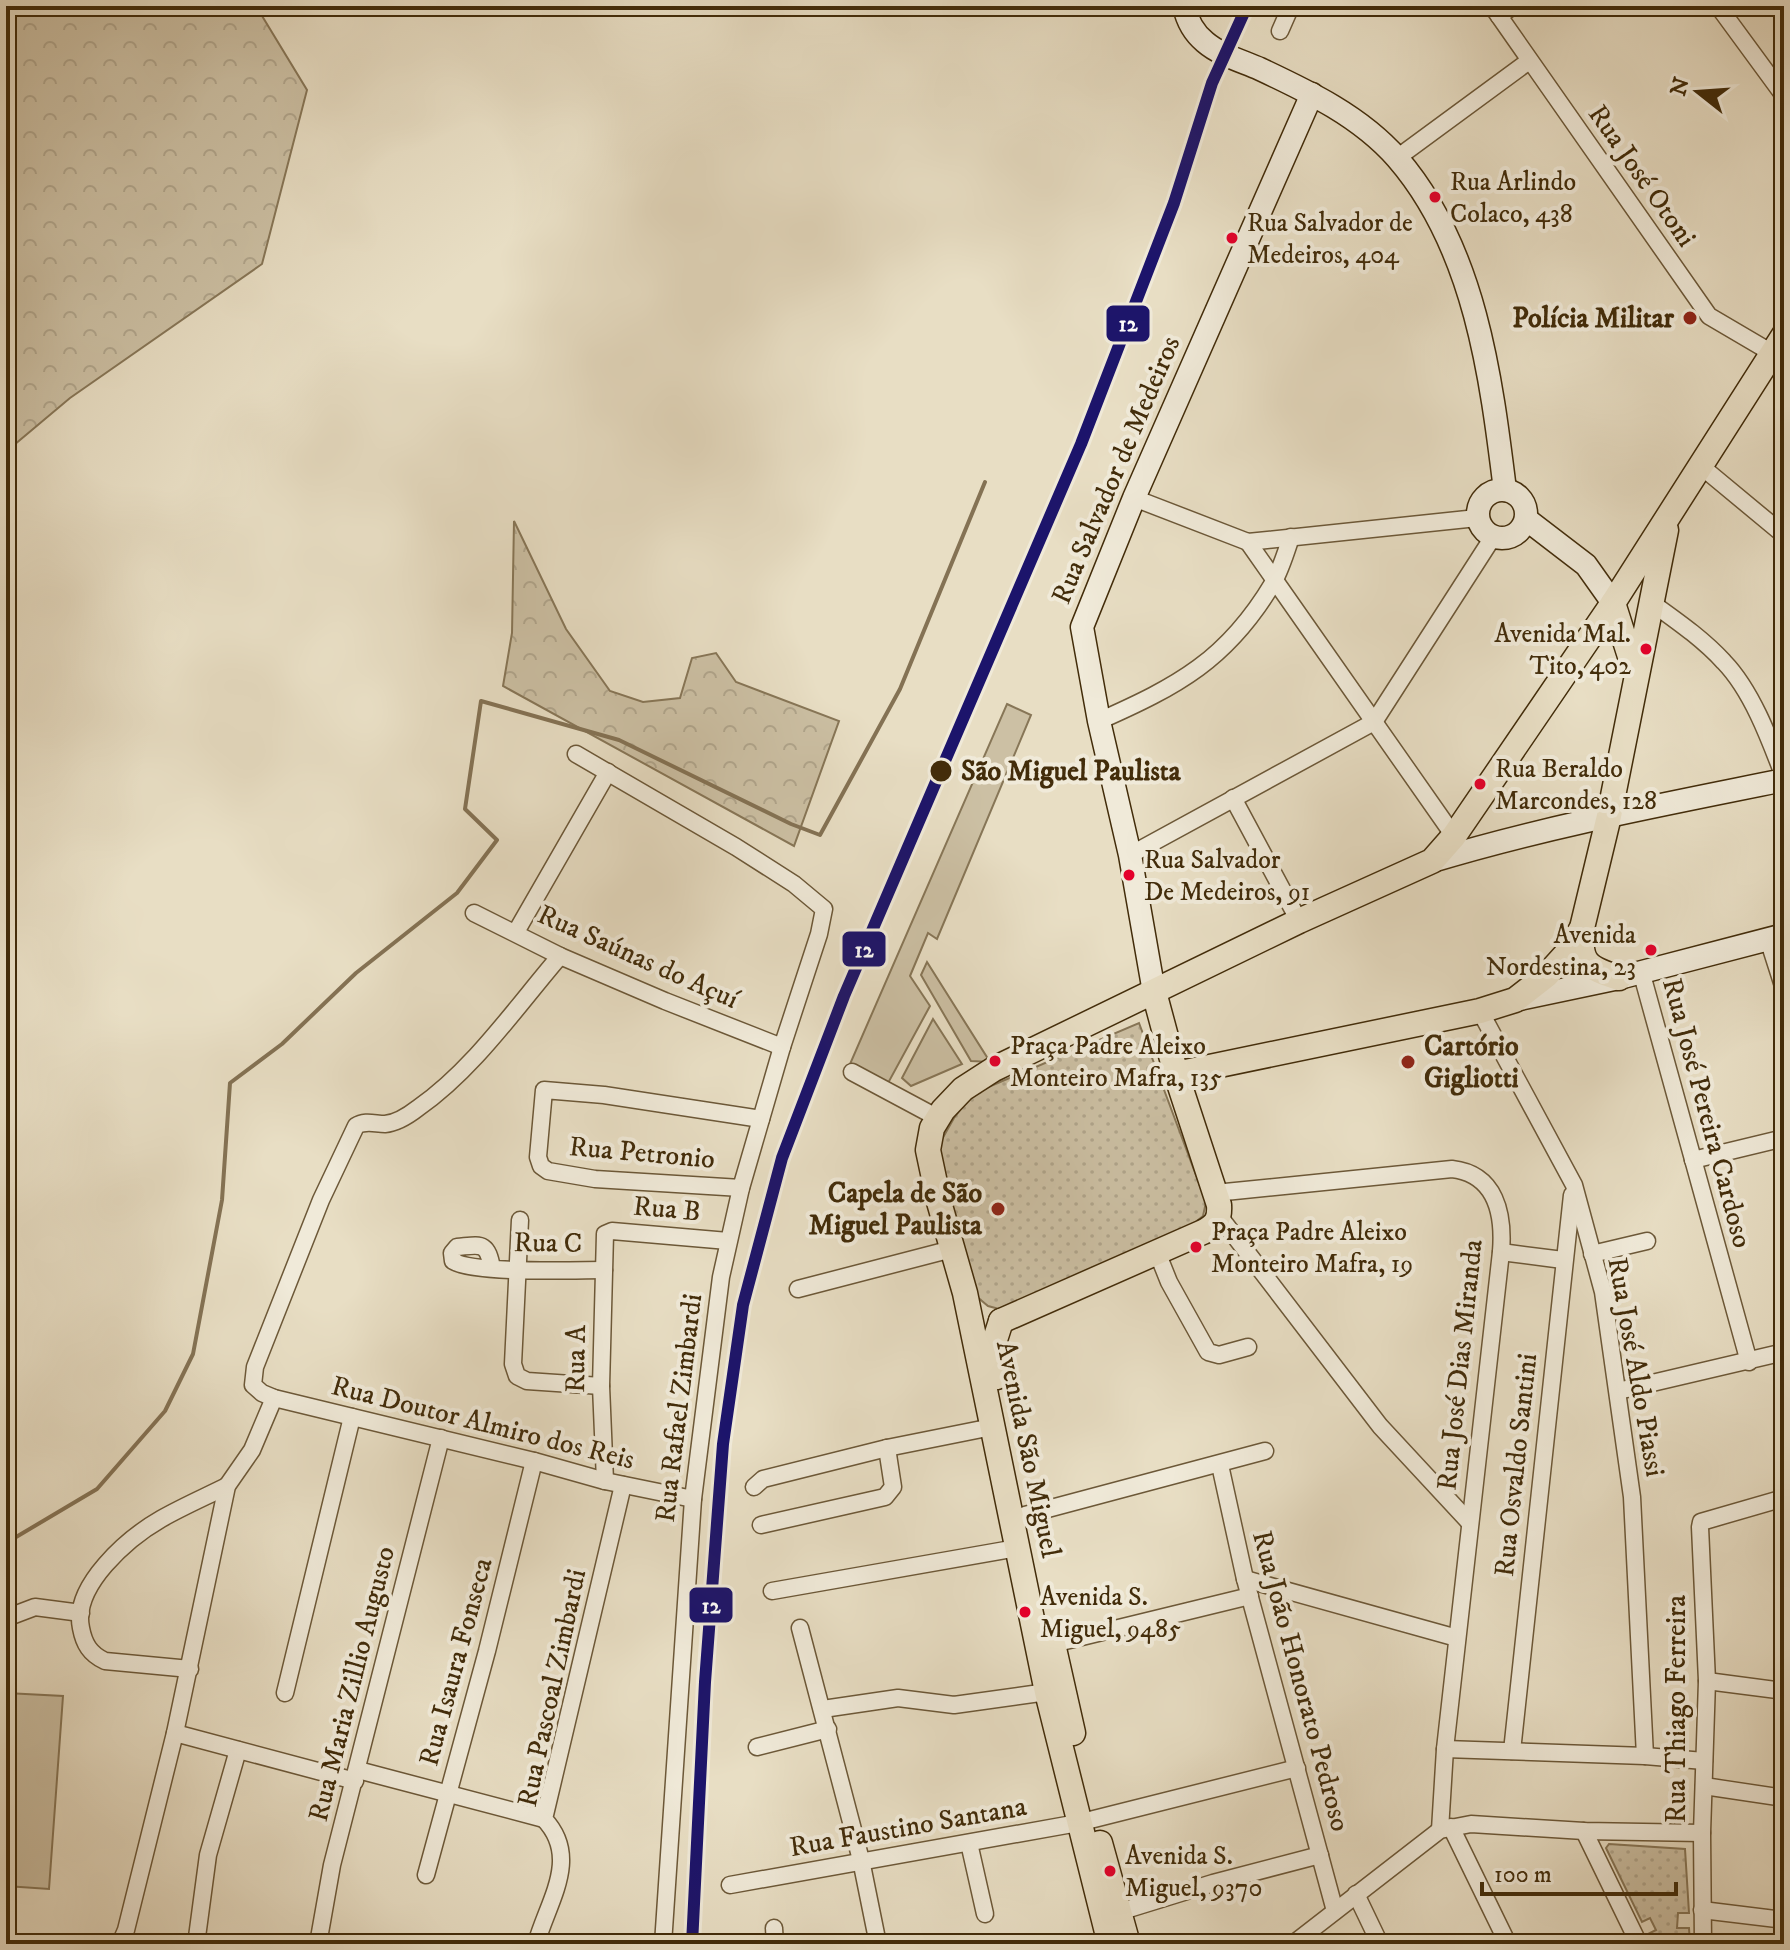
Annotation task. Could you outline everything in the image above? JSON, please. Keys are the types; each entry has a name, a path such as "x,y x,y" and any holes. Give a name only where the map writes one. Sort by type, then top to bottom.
{"main road":[{"path":"1184,6 1192,27 1206,43 1340,109 1397,158 1433,211 1458,259 1485,358 1505,490"},
{"name":"Rua Salvador de Medeiros","path":"1220,1217 1154,992 1130,855 1099,721 1082,627 1134,498 1312,94"},
{"path":"1432,861 1454,836 1613,603 1780,343"},
{"path":"1505,490 1522,500 1526,519 1522,528 1504,539 1493,537 1480,526 1477,518 1478,506 1484,497 1494,491 1505,490"},
{"path":"1526,519 1586,565 1613,603 1635,675"},
{"path":"1630,975 1594,970 1589,966 1582,946 1582,928 1609,816 1667,520"},
{"path":"938,1118 963,1089 994,1069 1299,921 1432,861 1485,845 1784,778"},
{"path":"1515,1000 1556,967 1582,928"},
{"path":"1176,1074 1480,1011 1776,937"},
{"name":"Avenida São Miguel","path":"938,1118 928,1150 965,1293 1047,1692 1128,1944"},
{"path":"1001,1321 1215,1226 1220,1217"},
{"name":"Avenida São Miguel","path":"965,1293 978,1314 985,1319 1001,1321 994,1338 993,1355 1053,1644 1110,1944"}],"street":[{"path":"1280,31 1291,6"},
{"path":"1718,6 1784,96"},
{"name":"Rua José Otoni","path":"1501,9 1529,61 1709,316 1780,343"},
{"path":"1397,158 1529,61"},
{"path":"1702,467 1784,535"},
{"path":"1134,498 1248,542 1477,518"},
{"path":"1099,721 1159,694 1219,654 1275,581 1291,537"},
{"path":"1130,855 1374,722 1493,537"},
{"path":"1248,542 1454,836"},
{"path":"1652,603 1690,630 1727,664 1761,718 1784,778"},
{"path":"516,932 608,772 576,754"},
{"name":"Rua Rafael Zimbardi","path":"608,772 736,847 824,909 728,1241 693,1499 663,1944"},
{"path":"1233,798 1299,921"},
{"name":"Rua Saúnas do Açuí","path":"474,913 560,956 782,1047"},
{"path":"1776,937 1784,989"},
{"path":"120,1944 190,1669 227,1486 257,1441 268,1396 253,1385 255,1367 324,1192 356,1126 361,1122 388,1124 397,1121 452,1080 560,956"},
{"name":"Rua José Pereira Cardoso","path":"1630,975 1693,1160 1749,1362"},
{"name":"Rua José Aldo Piassi","path":"1480,1011 1574,1185 1603,1292 1632,1497 1645,1756"},
{"path":"852,1072 938,1118"},
{"name":"Rua Petronio","path":"741,1188 595,1179 548,1171 541,1166 538,1157 544,1090 604,1095 761,1119"},
{"path":"1693,1160 1784,1138"},
{"name":"Rua José Dias Miranda","path":"1215,1193 1452,1169 1465,1170 1485,1181 1494,1196 1501,1252 1445,1749 1446,1828"},
{"name":"Rua Osvaldo Santini","path":"1512,1751 1563,1260 1574,1185"},
{"path":"1220,1217 1380,1426 1470,1523"},
{"path":"520,1220 513,1364 517,1376 527,1381 601,1386"},
{"name":"Rua B","path":"604,1237 612,1231 728,1241"},
{"name":"Rua A","path":"604,1237 601,1386 605,1481"},
{"path":"1592,1254 1647,1241"},
{"path":"798,1289 952,1249"},
{"path":"1157,1252 1169,1282 1208,1352 1219,1355 1248,1347"},
{"path":"1501,1252 1563,1260"},
{"name":"Rua C","path":"492,1268 604,1270"},
{"path":"1618,1391 1784,1352"},
{"name":"Rua Doutor Almiro dos Reis","path":"268,1396 605,1481 693,1499"},
{"path":"285,1693 352,1417"},
{"path":"754,1487 763,1479 887,1448 992,1427"},
{"name":"Rua Maria Zillio Augusto","path":"318,1944 332,1865 441,1438"},
{"path":"761,1525 885,1497 893,1487 887,1448"},
{"path":"1025,1515 1265,1451"},
{"name":"Rua Isaura Fonseca","path":"426,1875 487,1651 534,1461"},
{"name":"Rua João Honorato Pedroso","path":"1220,1465 1248,1588 1335,1911"},
{"name":"Rua Pascoal Zimbardi","path":"536,1944 563,1861 556,1831 544,1819 623,1485"},
{"path":"190,1669 105,1661 94,1656 83,1639 79,1621 90,1585 114,1555 159,1520 227,1486"},
{"name":"Rua Thiago Ferreira","path":"1703,1944 1702,1833 1707,1681 1701,1522 1784,1498"},
{"path":"772,1591 1017,1548"},
{"path":"1053,1644 1248,1588 1457,1638"},
{"path":"6,1618 35,1607 81,1613"},
{"path":"800,1628 861,1860 878,1944"},
{"path":"1707,1681 1784,1691"},
{"path":"823,1709 898,1698 954,1705 1047,1692"},
{"path":"757,1747 828,1729"},
{"path":"175,1733 357,1776 448,1792 544,1819"},
{"path":"1445,1749 1704,1761"},
{"path":"197,1937 208,1855 238,1750"},
{"name":"Rua Faustino Santana","path":"730,1885 1086,1821 1297,1768"},
{"path":"1704,1786 1784,1798"},
{"path":"1293,1944 1446,1828 1471,1824 1584,1831 1702,1833"},
{"path":"1446,1828 1508,1944"},
{"path":"1584,1831 1639,1944"},
{"path":"969,1843 985,1914"},
{"path":"1119,1912 1320,1855"},
{"path":"1356,1894 1380,1944"},
{"path":"1702,1910 1784,1920"}],"green space":[{"path":"6,6 256,6 307,90 262,264 70,398 14,445 6,440"},
{"path":"514,521 566,629 610,691 643,702 680,698 692,658 716,653 736,682 839,721 794,846 503,686 512,633"},
{"path":"1007,704 1031,715 937,939 928,933 910,976 930,1006 887,1085 850,1064"},
{"path":"927,962 990,1062 971,1061 921,975"},
{"path":"933,1019 962,1064 911,1086 902,1078"},
{"path":"1139,1023 1206,1202 1203,1216 1192,1225 999,1309 988,1306 976,1296 937,1163 941,1141 972,1094"},
{"path":"6,1693 63,1696 49,1889 6,1886"},
{"path":"1609,1844 1685,1849 1689,1913 1678,1913 1677,1928 1689,1928 1690,1944 1652,1944 1648,1934 1656,1930 1650,1918 1642,1922 1606,1848"}],"waterway":[{"path":"6,1543 97,1489 165,1411 193,1354 222,1200 230,1083 282,1044 356,973 457,893 497,840 465,809 481,701 619,740 791,824 820,835 900,689 985,482"}],"transit line":[{"name":"12","path":"692,1944 705,1682 723,1444 743,1305 782,1158 844,996 1081,444 1174,203 1212,83 1247,6"}],"place":[{"name":"Rua Arlindo Colaco, 438","path":"1435,197"},
{"name":"Rua Salvador de Medeiros, 404","path":"1232,238"},
{"name":"Polícia Militar","path":"1690,318"},
{"name":"Avenida Mal. Tito, 402","path":"1646,649"},
{"name":"São Miguel Paulista","path":"941,771"},
{"name":"Rua Beraldo Marcondes, 128","path":"1480,784"},
{"name":"Rua Salvador De Medeiros, 91","path":"1129,875"},
{"name":"Avenida Nordestina, 23","path":"1651,950"},
{"name":"Praça Padre Aleixo Monteiro Mafra, 135","path":"995,1061"},
{"name":"Cartório Gigliotti","path":"1408,1062"},
{"name":"Capela de São Miguel Paulista","path":"998,1209"},
{"name":"Praça Padre Aleixo Monteiro Mafra, 19","path":"1196,1247"},
{"name":"Avenida S. Miguel, 9485","path":"1025,1612"},
{"name":"Avenida S. Miguel, 9370","path":"1110,1871"}]}
